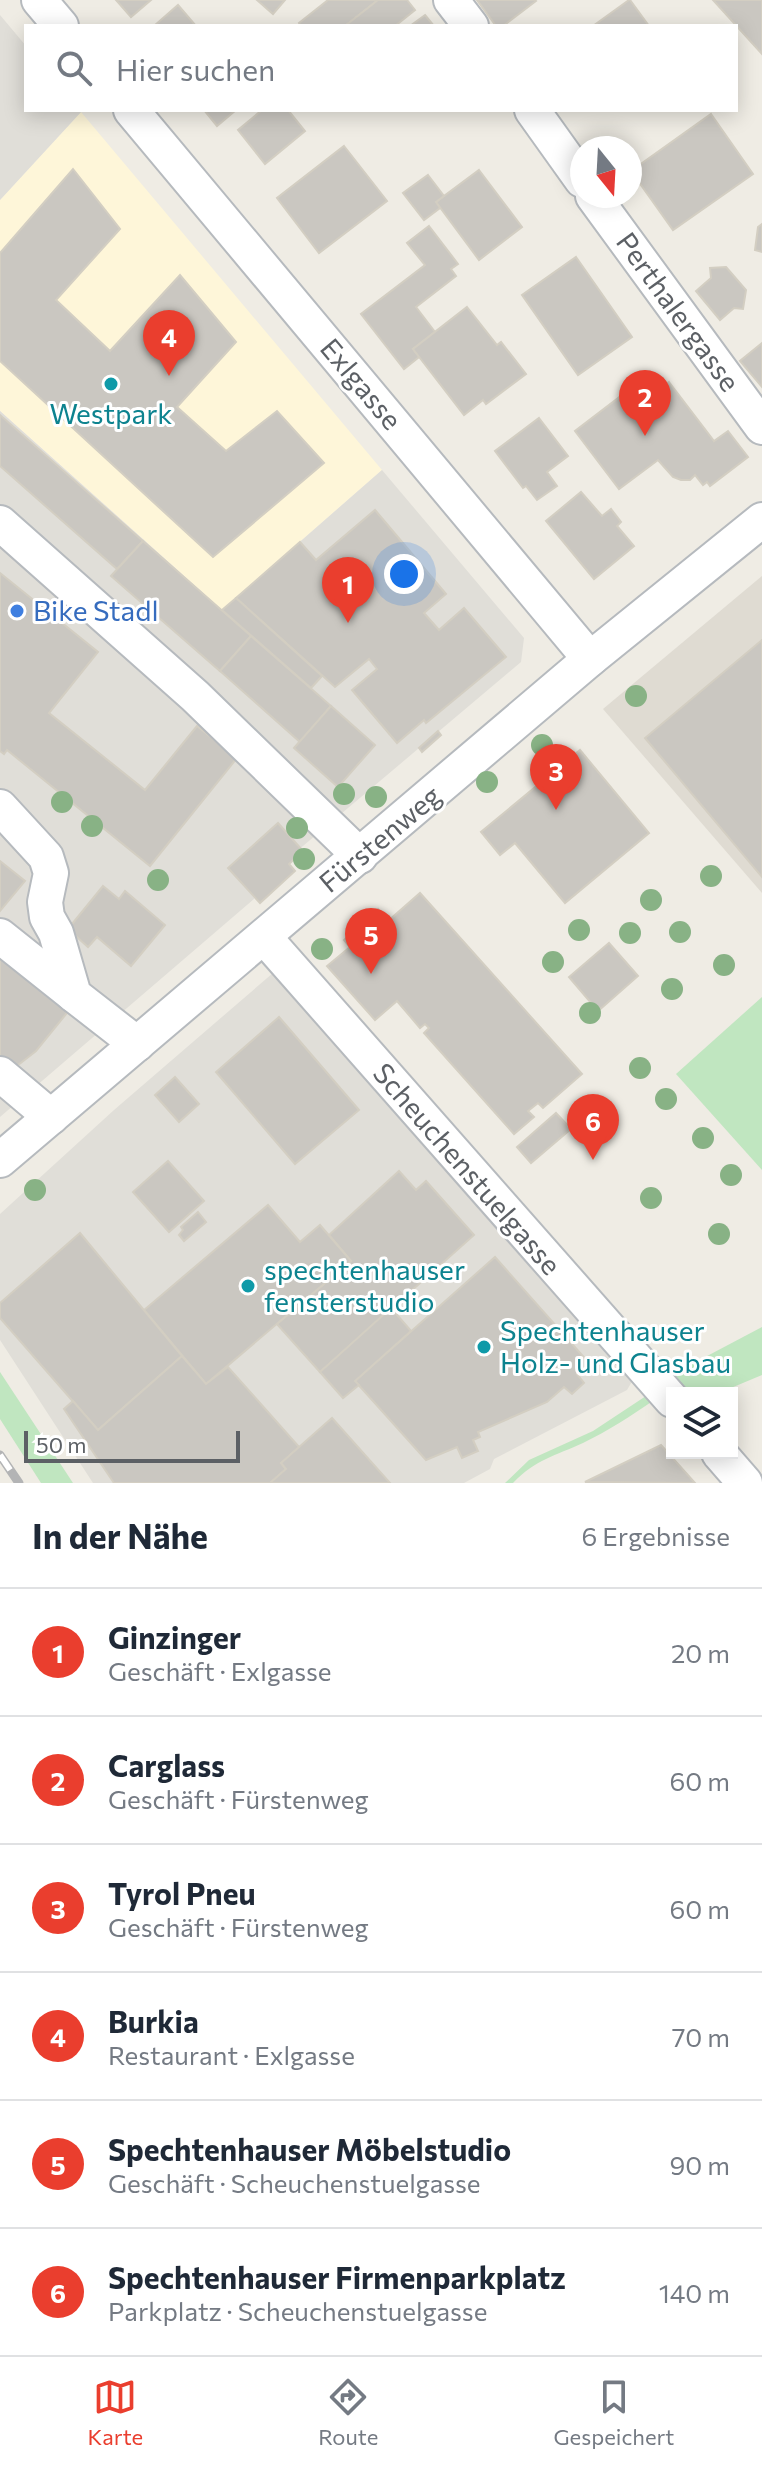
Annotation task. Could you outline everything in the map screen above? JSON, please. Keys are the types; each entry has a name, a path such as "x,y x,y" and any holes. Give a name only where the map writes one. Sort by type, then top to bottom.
{"street":[{"path":"39,0 59,24"},
{"path":"451,0 469,24"},
{"name":"Exlgasse","path":"133,112 590,659"},
{"path":"533,112 570,163"},
{"name":"Perthalergasse","path":"602,208 762,427"},
{"name":"Fürstenweg","path":"0,1160 590,659 762,520"},
{"path":"0,523 195,696 360,856"},
{"path":"0,807 46,857 51,873 45,902 47,917 56,933 74,995"},
{"path":"0,936 137,1044"},
{"name":"Scheuchenstuelgasse","path":"264,937 666,1393"},
{"path":"0,1074 51,1117"},
{"path":"724,1459 745,1483"}],"shaded area":[{"path":"0,15 24,44 24,112 81,112 0,200"},
{"path":"81,112 382,470 222,610 0,411 0,200"},
{"path":"0,411 222,610 382,470 524,638 521,662 284,862 289,869 0,1117"},
{"path":"762,576 762,893 603,709"},
{"path":"273,973 634,1378 627,1390 494,1459 490,1469 464,1483 93,1483 0,1340 0,1214 114,1110"}],"green space":[{"path":"762,997 762,1170 676,1074"},
{"path":"762,1327 762,1375 733,1387 666,1389 656,1383"},
{"path":"0,1372 73,1483 41,1483 0,1419"},
{"path":"649,1394 654,1400 619,1423 538,1463 513,1483 505,1483 529,1460 593,1431"}],"building":[{"path":"116,0 151,0 131,17"},
{"path":"257,0 285,0 273,14"},
{"path":"328,0 378,0 348,24 299,23"},
{"path":"378,0 407,0 415,10 398,24 348,24"},
{"path":"477,0 536,1 506,24 495,24"},
{"path":"629,0 648,24 596,24"},
{"path":"713,0 762,0 762,54 738,24"},
{"path":"178,5 194,24 156,24"},
{"path":"425,15 432,24 413,24"},
{"path":"206,112 234,112 217,126"},
{"path":"260,112 290,112 305,131 265,164 238,130"},
{"path":"711,114 753,174 673,230 642,186 642,163"},
{"path":"344,146 387,201 319,253 277,198"},
{"name":"Westpark","path":"73,169 120,229 56,300 110,351 180,275 236,342 177,407 226,451 277,411 324,463 213,557 0,361 0,253"},
{"path":"479,170 522,227 479,260 436,202"},
{"path":"428,175 444,196 436,202 440,208 424,220 403,193"},
{"path":"762,224 762,252 755,250 758,227"},
{"path":"429,226 458,264 451,269 456,276 416,307 435,332 413,349 419,357 404,369 361,314 425,265 407,243"},
{"path":"576,257 632,337 578,375 522,295"},
{"path":"726,267 746,290 743,309 734,308 720,320 696,291 711,278 710,268"},
{"path":"467,307 497,345 501,342 526,374 486,404 483,400 464,415 413,349"},
{"path":"762,343 762,387 740,361"},
{"path":"669,382 714,441 728,431 748,457 710,486 707,482 703,485 695,475 690,480 673,477 658,460 619,489 575,431 630,389 641,403"},
{"path":"0,415 143,541 117,569 0,466"},
{"path":"539,418 568,456 547,472 557,486 537,500 526,486 523,488 495,451"},
{"path":"581,492 602,516 611,509 621,522 617,526 634,546 594,579 546,521"},
{"path":"375,510 446,594 424,613 439,630 464,608 506,657 397,743 352,690 377,669 369,659 335,687 236,598 300,542 316,560"},
{"path":"143,541 251,636 220,671 111,576"},
{"path":"0,573 98,652 49,713 145,790 197,726 237,758 150,866 7,750 4,754 0,751"},
{"path":"236,598 322,676 311,688 222,610"},
{"path":"251,636 331,706 300,742 220,671"},
{"path":"762,640 762,877 645,738"},
{"path":"331,706 375,745 338,787 294,748"},
{"path":"438,731 441,735 422,752 419,748"},
{"path":"580,750 649,833 565,903 515,843 500,855 481,832"},
{"path":"278,823 303,851 289,864 295,871 260,903 228,868"},
{"path":"0,861 25,881 0,911"},
{"path":"103,886 119,899 125,891 165,925 131,966 97,937 88,947 68,929"},
{"path":"420,893 582,1074 543,1108 538,1103 528,1111 534,1117 514,1134 424,1033 429,1028 425,1024 420,1028 397,1001 375,1020 327,966 350,947 344,940 378,909 388,921"},
{"path":"609,943 638,976 598,1011 569,977"},
{"path":"0,952 71,1008 36,1051 13,1069 0,1058"},
{"path":"279,1017 359,1110 295,1164 216,1072"},
{"path":"175,1077 199,1104 179,1122 155,1095"},
{"path":"556,1113 571,1129 531,1163 517,1147"},
{"path":"168,1161 204,1201 169,1232 133,1192"},
{"name":"spechtenhauser fensterstudio","path":"399,1171 416,1190 426,1181 474,1235 320,1372 277,1324 351,1261 329,1235"},
{"name":"spechtenhauser fensterstudio","path":"268,1205 300,1242 320,1225 351,1261 206,1384 144,1310"},
{"path":"198,1212 206,1222 184,1241 179,1235 183,1230 181,1227"},
{"path":"80,1233 182,1356 98,1430 0,1318 0,1303"},
{"name":"Spechtenhauser Holz- und Glasbau","path":"495,1257 589,1363 577,1374 584,1383 572,1394 564,1387 547,1402 478,1432 480,1437 473,1440 478,1451 462,1458 457,1447 426,1460 355,1381"},
{"path":"391,1308 411,1331 355,1381 359,1385 343,1398 320,1372"},
{"path":"182,1356 206,1384 228,1367 299,1447 281,1463 286,1469 270,1483 114,1483 64,1409 73,1401 98,1430"},
{"path":"332,1418 390,1483 270,1483 286,1469 281,1463"},
{"path":"661,1445 666,1451 666,1459 674,1459 695,1483 585,1482"}],"railway":[{"path":"0,1455 19,1483"}],"place":[{"name":"Burkia","path":"169,376"},
{"name":"Westpark","path":"111,384"},
{"name":"Carglass","path":"645,436"},
{"name":"Bike Stadl","path":"17,611"},
{"name":"Ginzinger","path":"348,623"},
{"name":"Tyrol Pneu","path":"556,810"},
{"name":"Spechtenhauser Möbelstudio","path":"371,974"},
{"name":"Spechtenhauser Firmenparkplatz","path":"593,1160"},
{"name":"spechtenhauser fensterstudio","path":"248,1286"},
{"name":"Spechtenhauser Holz- und Glasbau","path":"484,1347"}]}
